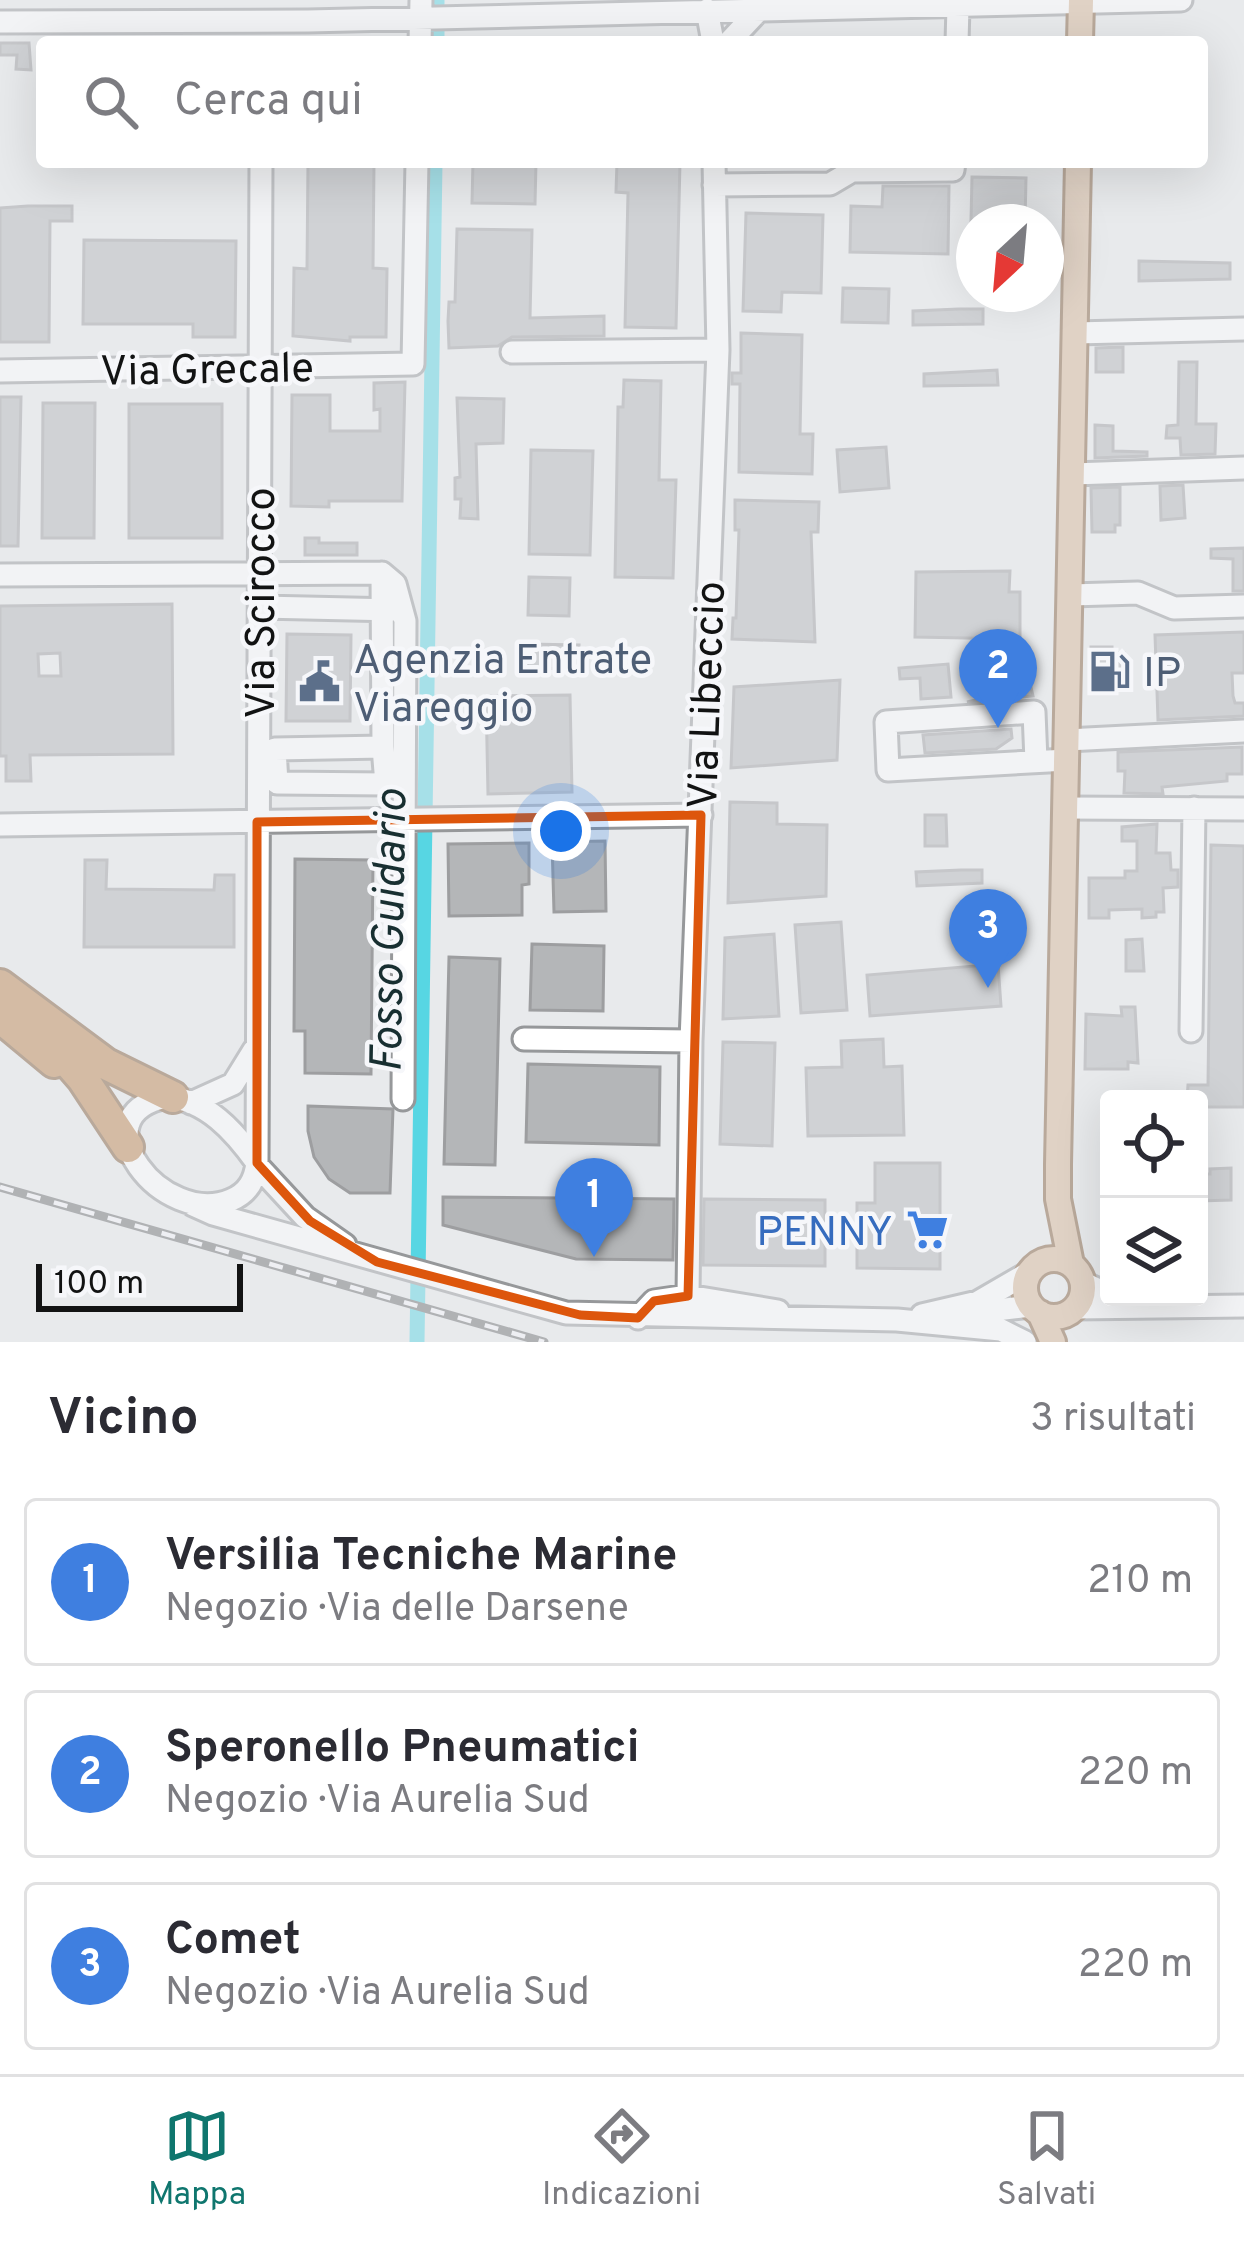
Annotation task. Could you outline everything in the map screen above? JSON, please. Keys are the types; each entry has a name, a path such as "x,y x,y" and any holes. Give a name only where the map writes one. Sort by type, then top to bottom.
{"highway":[{"path":"0,989 64,1056 128,1147"},
{"path":"0,989 106,1064 182,1100"},
{"path":"0,1018 92,1092"}],"main road":[{"path":"1080,36 1081,1"},
{"path":"1057,1342 1082,1296 1058,1199 1078,168"},
{"path":"1057,1342 1025,1290 1058,1199"},
{"path":"1036,1267 1076,1273"},
{"path":"1035,1310 1055,1317 1072,1310"}],"street":[{"path":"0,22 187,23 265,34 308,22 420,8 721,6 760,10 1180,0"},
{"path":"714,36 721,6"},
{"path":"957,36 958,7"},
{"path":"735,36 760,10"},
{"path":"187,23 221,36"},
{"name":"Via Scirocco","path":"257,1164 260,168"},
{"name":"Via Grecale","path":"0,371 413,364 417,168"},
{"path":"714,174 830,184 852,172 953,168"},
{"name":"Via Libeccio","path":"688,1296 691,1041 718,350 714,174"},
{"path":"1075,333 1244,329"},
{"path":"512,352 718,350"},
{"path":"1073,474 1244,468"},
{"path":"0,575 382,573 392,609 418,820 403,1099"},
{"path":"1071,595 1138,593 1174,608 1244,606"},
{"path":"260,607 392,609"},
{"path":"383,747 275,749 277,783 386,784 383,747 392,609"},
{"path":"1036,761 1034,712 886,722 888,770 1036,761 1067,750 1244,731"},
{"path":"351,821 352,784"},
{"path":"1066,808 1244,808"},
{"path":"1191,1031 1194,808"},
{"path":"0,825 701,814"},
{"path":"524,1039 691,1041"},
{"path":"257,1044 233,1084 182,1100 150,1102 136,1112 127,1131 128,1147 146,1175 166,1192 213,1214 554,1311 638,1318 897,1320 1001,1330 1025,1342"},
{"path":"182,1100 228,1127 315,1226 377,1262"},
{"path":"193,1205 237,1197 251,1183 257,1164"},
{"path":"897,1320 978,1302 1036,1267"},
{"path":"1076,1273 1100,1287"},
{"path":"638,1318 654,1301 688,1296 753,1305 809,1320"},
{"path":"1072,1310 1100,1304"},
{"path":"1208,1304 1244,1306"},
{"path":"928,1314 1035,1310"}],"highlighted area":[{"path":"701,815 688,1296 654,1301 638,1318 580,1315 377,1262 310,1221 257,1163 257,822"}],"building":[{"path":"0,43 29,43 31,70 16,69 17,55 0,55"},
{"path":"308,168 374,168 373,268 387,269 386,337 350,337 350,341 293,336 294,268 307,269"},
{"path":"473,168 536,168 535,204 472,203"},
{"path":"617,168 680,168 676,328 625,327 628,193 616,192"},
{"path":"972,177 1026,178 1025,204 971,204"},
{"path":"883,186 949,186 948,254 850,252 851,206 882,207"},
{"path":"72,206 72,221 50,221 49,342 0,342 0,208"},
{"path":"746,213 823,215 821,293 782,292 781,312 743,311"},
{"path":"457,229 532,230 530,318 604,316 604,336 512,337 498,346 449,348"},
{"path":"84,240 236,241 235,337 193,337 193,324 83,324"},
{"path":"1139,261 1230,263 1230,279 1139,281"},
{"path":"843,288 889,289 888,323 842,322"},
{"path":"913,311 983,312 983,324 913,325"},
{"path":"741,333 802,335 800,434 813,434 812,474 739,472 740,384 732,384 732,373 741,373"},
{"path":"1123,347 1123,372 1096,372 1096,348"},
{"path":"1179,362 1197,362 1196,424 1216,424 1215,454 1181,455 1180,438 1166,438 1167,426 1178,425"},
{"path":"997,370 998,385 924,386 924,374"},
{"path":"624,380 661,381 659,480 676,480 673,578 615,577 618,407 623,407"},
{"path":"405,382 402,501 291,506 292,395 330,395 330,431 380,431 374,383"},
{"path":"0,397 21,397 18,546 0,546"},
{"path":"457,398 504,399 503,443 476,444 478,519 460,518 461,499 455,499 455,478 460,477"},
{"path":"43,403 95,403 94,538 42,538"},
{"path":"129,404 222,404 222,538 129,538"},
{"path":"1095,425 1113,426 1113,451 1147,452 1147,456 1095,458"},
{"path":"886,447 889,488 840,492 837,450"},
{"path":"531,450 593,451 590,555 529,554"},
{"path":"1183,485 1185,518 1161,520 1160,486"},
{"path":"1120,487 1120,525 1115,525 1115,532 1092,532 1091,488"},
{"path":"735,500 819,502 818,532 811,532 815,642 732,639 739,530 735,530"},
{"path":"305,538 319,538 319,543 357,543 357,555 305,555"},
{"path":"1244,548 1244,591 1233,591 1233,559 1211,558 1211,549"},
{"path":"1010,571 1009,592 1020,592 1020,639 915,637 916,572"},
{"path":"529,577 570,578 569,616 528,615"},
{"path":"172,604 173,754 30,755 31,781 6,781 6,756 0,756 0,606","holes":["60,653 61,676 39,676 38,654"]},
{"path":"1244,632 1244,673 1232,673 1233,696 1235,703 1244,703 1244,716 1158,720 1155,635"},
{"path":"287,634 351,635 350,721 286,721"},
{"path":"527,644 579,645 578,669 527,668"},
{"path":"1091,647 1112,647 1112,652 1124,653 1123,686 1112,686 1112,693 1091,693"},
{"path":"948,664 951,697 921,699 920,678 900,679 899,668"},
{"path":"1028,674 1033,696 967,702 980,699 980,692 997,691 997,676"},
{"path":"840,680 837,760 731,768 734,687"},
{"path":"570,695 572,792 488,794 486,696"},
{"path":"1011,729 1012,738 996,749 925,753 923,735"},
{"path":"1242,747 1242,774 1227,774 1227,781 1162,787 1163,794 1124,793 1125,771 1118,771 1118,752"},
{"path":"730,802 777,803 777,824 827,825 826,896 728,903"},
{"path":"925,815 946,815 947,846 925,846"},
{"path":"1157,824 1156,853 1170,853 1171,870 1178,870 1178,887 1163,888 1164,912 1142,918 1142,909 1109,910 1109,918 1089,918 1089,878 1125,878 1125,871 1137,871 1137,841 1122,841 1122,827"},
{"path":"605,841 606,911 554,912 552,842"},
{"path":"529,843 529,884 522,885 522,915 449,916 448,844"},
{"path":"1211,845 1244,846 1244,1107 1208,1107 1208,1090 1188,1090 1188,1085 1208,1085"},
{"path":"295,859 373,860 371,1074 305,1073 305,1031 294,1031"},
{"path":"85,860 107,860 106,889 214,890 215,875 234,875 234,947 84,947"},
{"path":"982,870 982,883 917,886 916,872"},
{"path":"841,922 847,1010 801,1013 795,925"},
{"path":"774,934 779,1016 723,1019 725,938"},
{"path":"1142,939 1144,971 1126,971 1126,940"},
{"path":"532,944 604,946 603,1011 530,1010"},
{"path":"449,957 500,959 495,1165 444,1164"},
{"path":"998,964 1001,1006 870,1016 867,975"},
{"path":"1121,1007 1135,1007 1138,1063 1128,1062 1128,1069 1085,1069 1086,1014 1122,1016"},
{"path":"883,1039 884,1067 902,1066 904,1135 808,1136 806,1068 842,1067 841,1041"},
{"path":"723,1042 775,1043 772,1146 720,1144"},
{"path":"528,1064 660,1067 659,1145 526,1142"},
{"path":"308,1106 393,1109 390,1193 350,1193 329,1179 314,1157"},
{"path":"875,1163 940,1163 940,1269 857,1268 857,1203 875,1203"},
{"path":"1231,1168 1231,1200 1208,1201 1210,1169"},
{"path":"443,1197 674,1199 673,1260 576,1259 443,1225"},
{"path":"704,1199 825,1200 825,1266 703,1265"}],"waterway":[{"name":"Fosso Guidario","path":"437,24 437,36"},
{"name":"Fosso Guidario","path":"417,1342 435,168"}],"railway":[{"path":"0,1187 544,1342"}],"place":[{"name":"IP","path":"1109,671"},
{"name":"Agenzia Entrate Viareggio","path":"319,682"},
{"name":"Speronello Pneumatici","path":"998,728"},
{"name":"Comet","path":"988,988"},
{"name":"PENNY","path":"927,1230"},
{"name":"Versilia Tecniche Marine","path":"594,1257"}]}
